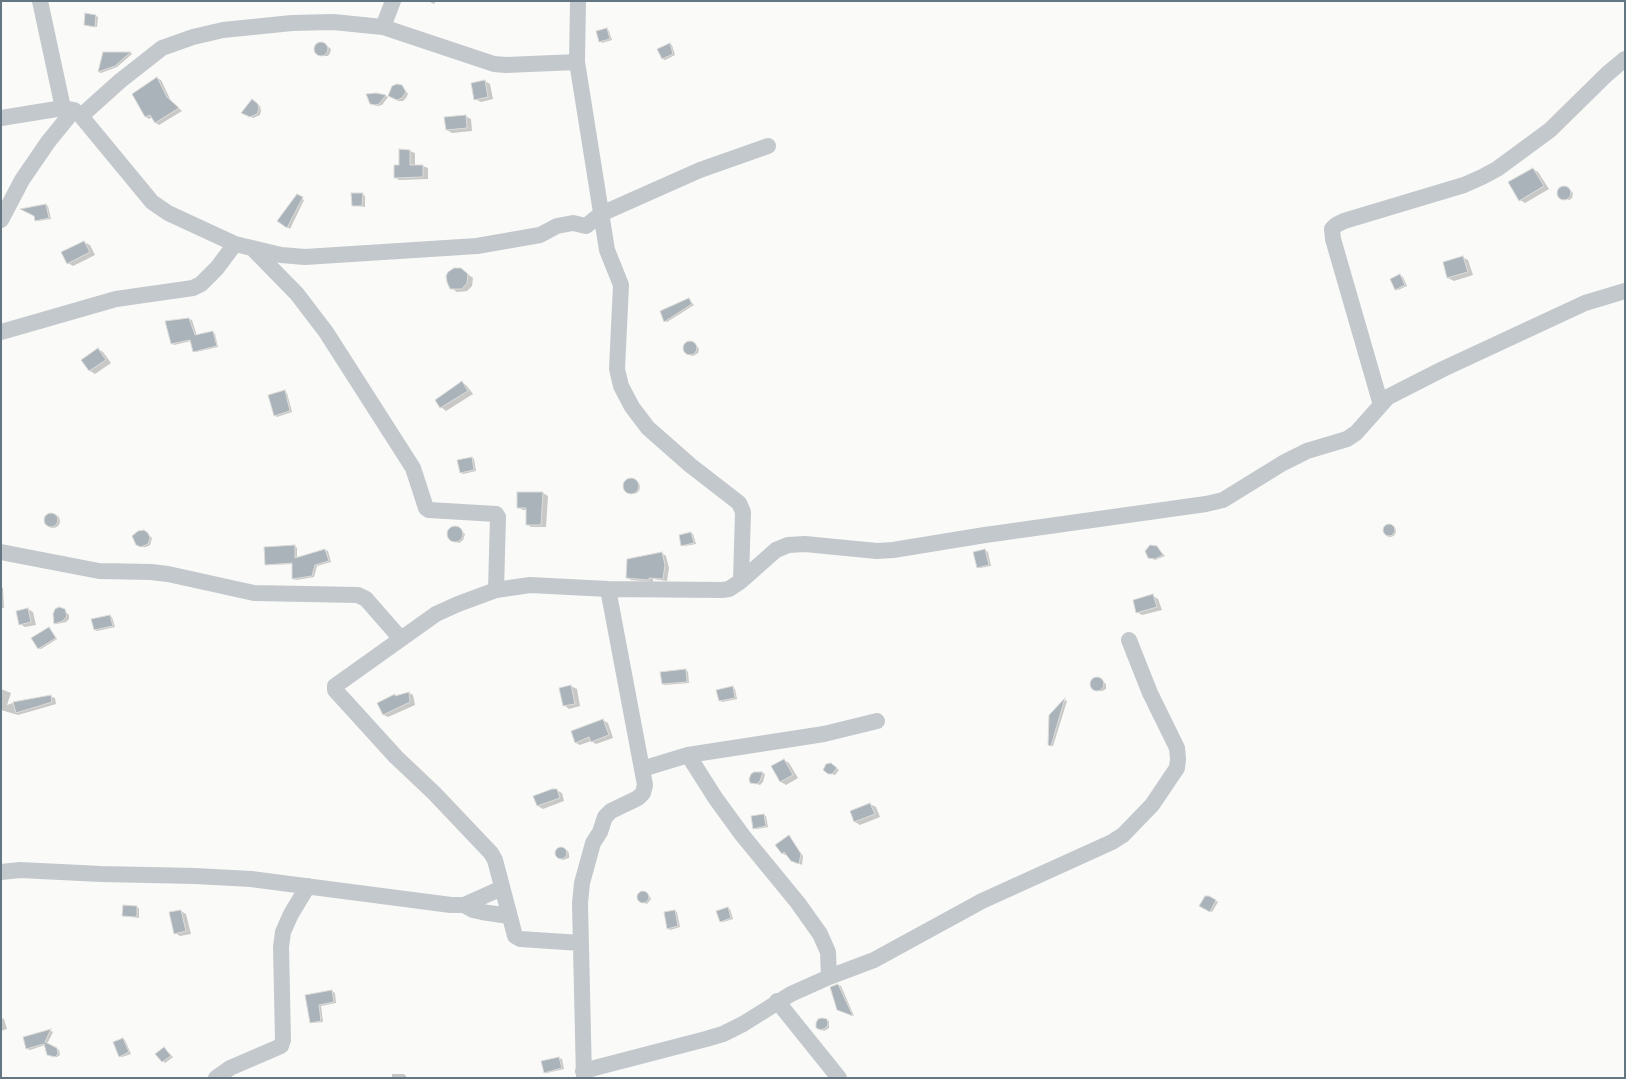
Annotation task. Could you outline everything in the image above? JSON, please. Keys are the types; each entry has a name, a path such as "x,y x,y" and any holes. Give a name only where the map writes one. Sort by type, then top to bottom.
{"street":[{"path":"40,1 73,112 152,202 168,213 234,244 281,255 305,257 477,246 540,235 557,226 573,223 594,228 607,250 621,285 617,369 621,386 632,407 648,428 690,465 739,503 743,512 741,582"},
{"path":"383,28 393,1"},
{"path":"578,1 577,62 607,250"},
{"path":"1,220 22,180 48,142 73,112 120,81 162,48 193,37 223,30 292,23 333,22 383,28 494,64 506,65 577,62"},
{"path":"1381,405 1333,238 1332,229 1344,221 1464,185 1497,169 1550,130 1607,74 1625,59"},
{"path":"1,118 73,112"},
{"path":"586,226 602,214 700,170 768,146"},
{"path":"1,332 116,299 193,288 201,284 217,268 234,244"},
{"path":"252,248 297,294 326,332 413,468 426,508 429,510 496,514 498,517 496,590"},
{"path":"581,943 520,939 515,936 495,860 491,853 434,793 396,756 334,688 436,614 496,590 530,585 608,589 729,589 741,582 776,550 788,545 805,544 893,550 985,535 1206,504 1223,500 1301,454 1347,439 1356,434 1388,397 1429,376 1585,303 1625,291"},
{"path":"1,552 99,570 168,574 254,593 358,594 366,599 401,639"},
{"path":"608,589 645,785 643,793 638,798 611,811 605,817 600,832 593,843 582,882 580,903 584,1074 717,1036 743,1024 777,1001 829,977 874,960 1002,891 1112,842 1123,835 1152,805 1177,768 1178,759 1177,748 1150,693 1129,640"},
{"path":"642,769 688,755 824,734 877,721"},
{"path":"688,755 716,799 743,836 798,903 820,934 828,952 829,977"},
{"path":"1,872 20,870 251,879 451,905 464,905 502,888"},
{"path":"216,1078 230,1068 281,1046 283,1040 281,946 283,932 291,914 308,886"},
{"path":"464,905 473,910 509,916"},
{"path":"777,1001 839,1078"}],"building":[{"path":"85,13 96,15 95,27 84,25"},
{"path":"607,28 610,39 599,42 596,31"},
{"path":"318,42 324,42 328,46 328,52 324,56 318,56 314,52 314,46"},
{"path":"670,43 673,54 662,59 657,49"},
{"path":"103,52 131,52 115,66 98,72"},
{"path":"157,77 167,97 179,108 155,123 150,115 145,117 132,94"},
{"path":"485,80 488,97 474,100 471,83"},
{"path":"397,84 402,85 406,92 402,98 397,100 388,96 392,86"},
{"path":"376,93 386,95 379,104 370,104 366,94"},
{"path":"252,99 258,104 259,109 257,114 250,117 241,113"},
{"path":"466,115 467,128 446,130 444,117"},
{"path":"399,149 410,150 410,165 423,165 423,177 394,178 394,165 399,165"},
{"path":"1533,168 1544,186 1519,201 1508,182"},
{"path":"1564,186 1569,188 1571,193 1569,198 1564,200 1559,198 1557,193 1559,188"},
{"path":"351,193 363,193 362,206 352,206"},
{"path":"297,194 303,197 287,228 277,221"},
{"path":"46,204 49,218 35,221 34,216 20,209"},
{"path":"84,241 90,252 67,264 61,252"},
{"path":"1463,256 1468,272 1447,278 1443,262"},
{"path":"454,268 461,268 468,274 467,283 462,289 450,289 447,282 446,276 448,272"},
{"path":"1400,274 1405,285 1395,290 1390,279"},
{"path":"689,298 692,304 664,322 660,311"},
{"path":"189,318 195,335 213,331 217,346 193,352 190,340 171,344 165,321"},
{"path":"687,341 693,341 697,345 697,351 693,355 687,355 683,351 683,345"},
{"path":"98,348 106,360 89,371 81,360"},
{"path":"462,381 468,391 440,408 435,400"},
{"path":"285,390 290,411 274,416 268,395"},
{"path":"472,457 474,470 460,473 457,460"},
{"path":"631,478 638,483 639,486 634,493 631,494 624,489 623,486 628,479"},
{"path":"517,492 543,492 541,525 526,525 526,508 517,508"},
{"path":"48,513 54,513 58,517 58,523 54,527 48,527 44,523 44,517"},
{"path":"1387,524 1391,524 1395,530 1391,536 1387,536 1383,532 1383,528"},
{"path":"452,526 458,526 463,531 461,540 458,542 452,542 447,537 447,531"},
{"path":"144,530 148,533 150,538 148,544 141,547 136,545 132,536 138,531"},
{"path":"691,532 694,543 681,546 679,535"},
{"path":"295,545 295,558 325,549 329,561 315,565 312,576 292,579 292,563 265,565 264,547"},
{"path":"1150,545 1157,546 1163,555 1155,559 1148,558 1145,551"},
{"path":"985,549 989,565 977,568 973,552"},
{"path":"662,552 665,565 663,579 649,578 649,580 626,578 627,559"},
{"path":"1153,594 1157,607 1136,613 1133,600"},
{"path":"59,607 65,609 67,616 63,621 54,624 53,614 55,609"},
{"path":"28,608 31,622 19,625 16,611"},
{"path":"110,615 113,626 94,630 91,619"},
{"path":"49,627 56,638 38,649 31,638"},
{"path":"686,669 687,682 662,684 660,672"},
{"path":"1094,677 1100,677 1104,681 1104,687 1100,691 1094,691 1090,687 1090,681"},
{"path":"571,685 575,704 563,706 559,688"},
{"path":"733,686 735,698 719,701 716,690"},
{"path":"409,692 410,702 383,715 377,703 395,694 395,696"},
{"path":"51,695 52,702 16,713 13,702"},
{"path":"1065,698 1051,746 1048,745 1049,715"},
{"path":"603,719 609,735 591,742 589,737 575,743 571,731"},
{"path":"784,759 793,775 780,782 771,766"},
{"path":"831,763 837,768 832,774 828,774 823,770 826,764"},
{"path":"754,772 763,772 760,781 757,784 750,783 749,779 751,774"},
{"path":"552,789 557,789 560,798 537,806 533,796"},
{"path":"870,803 875,814 854,822 850,811"},
{"path":"764,814 766,826 753,829 751,816"},
{"path":"789,835 801,854 799,864 791,861 784,852 782,854 775,845"},
{"path":"563,847 566,848 566,858 559,859 556,858 555,851 556,848"},
{"path":"641,891 645,891 649,897 645,903 641,903 637,899 637,895"},
{"path":"1205,896 1209,896 1216,900 1210,912 1199,906"},
{"path":"123,905 137,906 137,917 122,916"},
{"path":"728,907 731,918 720,922 716,911"},
{"path":"181,910 186,931 174,934 169,912"},
{"path":"675,910 678,926 667,929 664,912"},
{"path":"838,984 853,1016 837,1010 830,987"},
{"path":"332,990 334,1002 319,1005 321,1021 310,1023 305,995"},
{"path":"818,1019 827,1019 828,1024 827,1027 821,1030 816,1028 816,1023"},
{"path":"51,1029 45,1042 57,1048 58,1054 55,1057 47,1055 44,1044 26,1049 23,1037"},
{"path":"123,1038 129,1052 119,1057 113,1042"},
{"path":"164,1047 171,1056 162,1062 155,1054"},
{"path":"559,1057 562,1068 544,1073 541,1061"}]}
